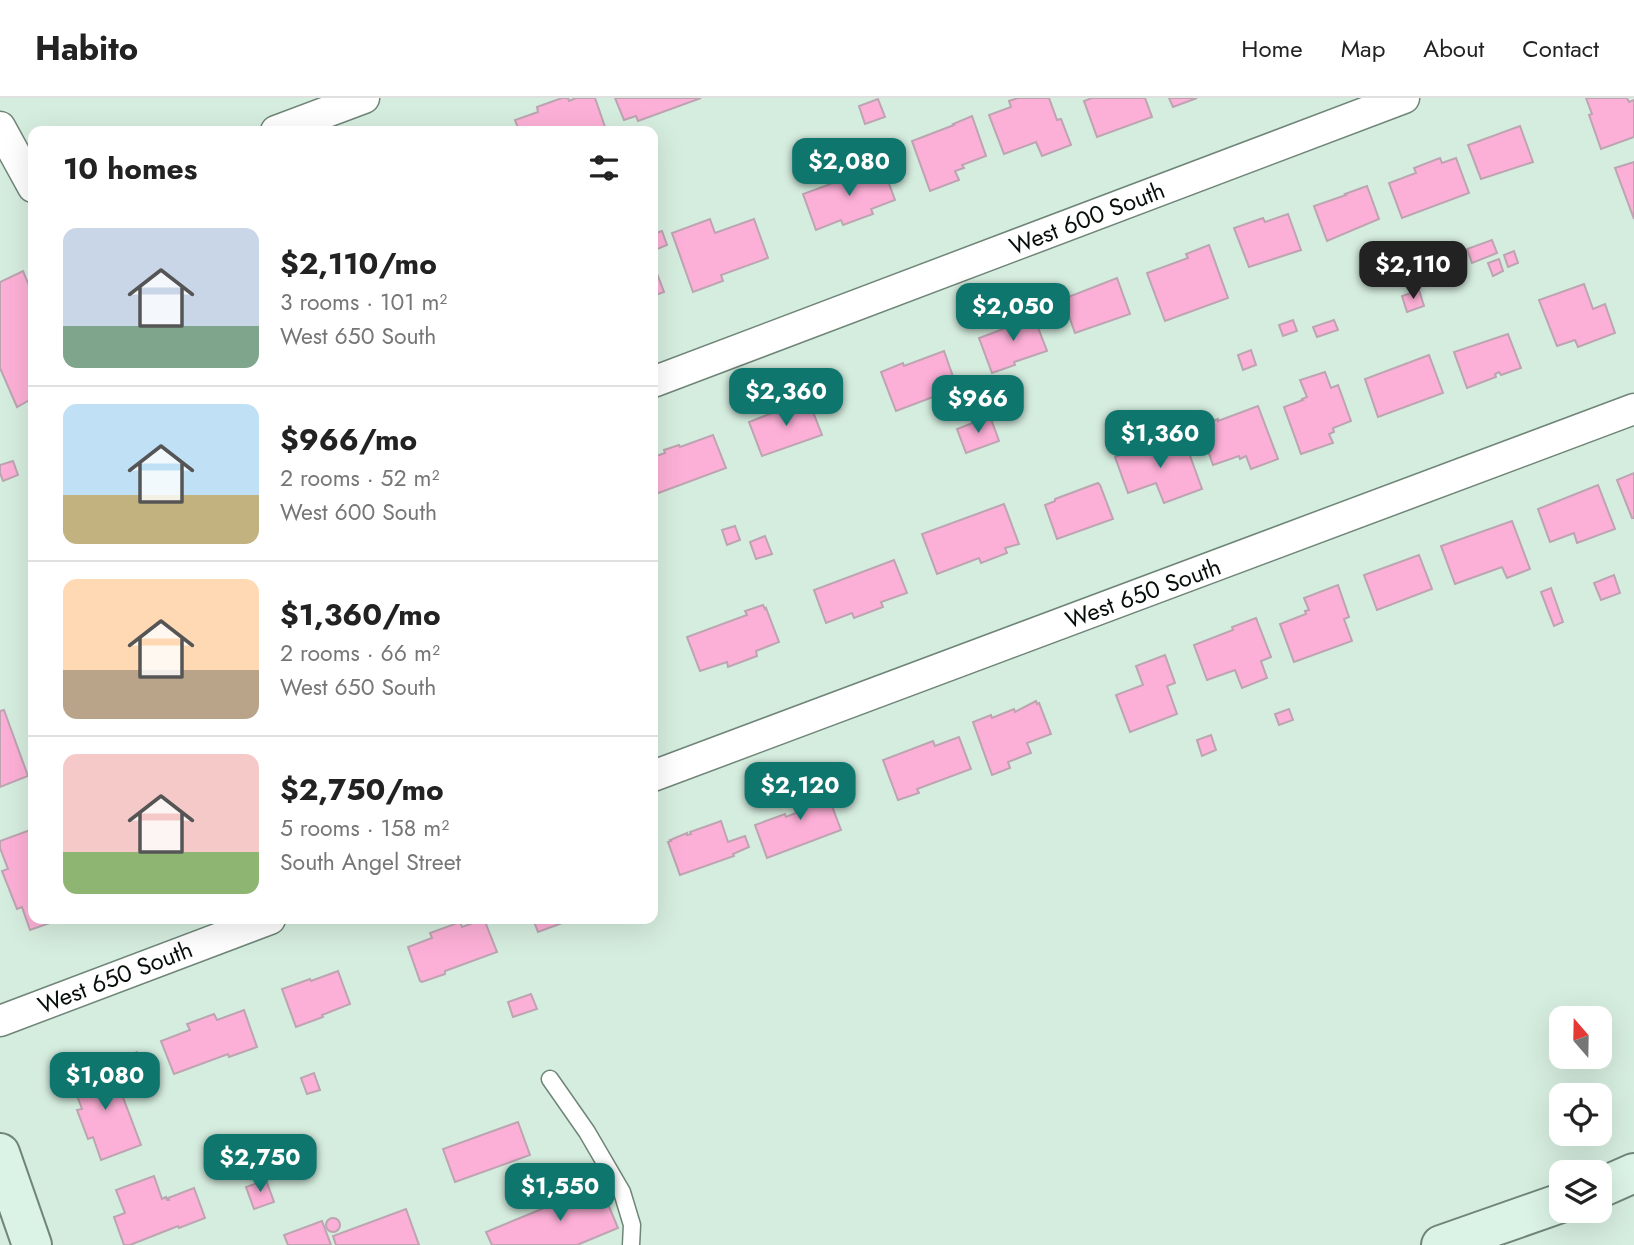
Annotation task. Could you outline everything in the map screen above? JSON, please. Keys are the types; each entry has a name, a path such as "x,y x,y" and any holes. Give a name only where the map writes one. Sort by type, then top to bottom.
{"main road":[{"path":"0,1153 32,1245"},
{"path":"1612,1183 1634,1173"},
{"path":"1441,1245 1549,1207"}],"street":[{"path":"289,126 363,98"},
{"name":"West 600 South","path":"658,380 1404,98"},
{"path":"0,127 28,178"},
{"name":"West 650 South","path":"658,774 1634,410"},
{"name":"West 650 South","path":"0,1021 257,924"}],"lane":[{"path":"550,1079 587,1132 622,1192 632,1225 631,1245"}],"building":[{"path":"562,98 568,98 569,101 576,98 595,98 605,126 517,126 515,120 538,112 537,107"},
{"path":"615,98 701,98 638,121 636,116 624,120"},
{"path":"1018,98 1049,98 1071,145 1042,156 1036,142 1004,154 989,115 1011,107 1009,101"},
{"path":"1092,98 1145,98 1152,117 1097,137 1084,101"},
{"path":"1169,98 1197,98 1173,107"},
{"path":"1586,98 1627,98 1629,102 1634,100 1634,137 1601,149"},
{"path":"878,99 885,117 865,124 859,106"},
{"path":"972,116 986,156 962,165 964,168 955,171 959,180 930,191 912,141"},
{"path":"1520,126 1533,162 1481,179 1468,145"},
{"path":"1440,158 1442,163 1456,158 1469,193 1402,218 1389,183 1416,173 1414,168"},
{"path":"1634,162 1634,219 1615,168"},
{"path":"882,165 895,200 871,209 873,214 843,225 841,220 816,230 803,194"},
{"path":"1367,186 1379,219 1327,241 1314,206"},
{"path":"1288,214 1301,250 1249,267 1234,228 1263,218 1265,222"},
{"path":"710,219 715,233 754,219 768,258 721,275 723,281 693,292 672,233"},
{"path":"662,231 667,245 658,249 658,232"},
{"path":"1492,240 1497,253 1472,263 1467,249"},
{"path":"1209,245 1228,298 1165,321 1147,273 1188,258 1186,254"},
{"path":"1403,251 1410,269 1394,275 1388,256"},
{"path":"1514,251 1518,263 1508,267 1504,255"},
{"path":"1499,259 1503,271 1493,276 1488,263"},
{"path":"23,271 28,283 28,401 17,407 0,368 0,282"},
{"path":"658,276 664,292 658,294"},
{"path":"1117,278 1130,314 1075,333 1063,299"},
{"path":"1584,284 1593,309 1605,304 1615,333 1578,347 1575,340 1557,346 1539,300"},
{"path":"1419,290 1424,306 1407,312 1402,296"},
{"path":"1032,312 1047,351 992,373 979,338 1006,328 1004,322"},
{"path":"1293,320 1297,331 1283,336 1279,325"},
{"path":"1334,320 1338,330 1317,337 1313,327"},
{"path":"1508,334 1521,368 1501,375 1499,372 1495,374 1496,377 1467,388 1454,352"},
{"path":"1251,350 1256,365 1243,370 1238,355"},
{"path":"944,351 957,388 896,411 881,372"},
{"path":"1429,355 1443,393 1378,417 1365,379"},
{"path":"1325,372 1331,388 1338,385 1351,421 1333,428 1334,432 1329,434 1333,443 1301,454 1284,407 1307,397 1300,380"},
{"path":"808,399 822,435 762,456 749,422"},
{"path":"1258,406 1278,459 1251,469 1246,456 1213,465 1199,426"},
{"path":"990,416 999,441 966,453 957,429"},
{"path":"713,435 726,468 658,493 658,455 665,453 664,450 679,445 680,447"},
{"path":"1184,439 1202,489 1164,503 1156,483 1128,493 1115,457 1149,444 1152,451"},
{"path":"13,461 18,475 3,481 0,465"},
{"path":"1634,473 1634,518 1632,518 1617,480"},
{"path":"1098,483 1113,519 1057,539 1045,505"},
{"path":"1598,485 1615,529 1577,543 1574,533 1550,542 1538,509"},
{"path":"1004,504 1019,544 1005,548 1007,553 981,563 979,558 937,574 922,534"},
{"path":"1512,521 1530,569 1507,578 1502,567 1455,584 1441,546"},
{"path":"735,526 740,540 727,545 722,530"},
{"path":"765,536 772,554 756,559 750,542"},
{"path":"1419,555 1432,589 1377,610 1364,575"},
{"path":"894,560 907,593 881,602 883,607 854,618 852,613 826,623 814,590"},
{"path":"1614,575 1620,593 1601,600 1594,583"},
{"path":"1338,585 1349,617 1344,619 1352,641 1294,662 1280,624 1306,614 1305,611 1309,610 1304,598"},
{"path":"1551,588 1563,622 1554,626 1541,592"},
{"path":"763,605 779,642 756,651 757,656 728,667 727,662 700,671 687,637 747,615 745,611"},
{"path":"1256,618 1271,657 1261,661 1267,678 1242,688 1235,670 1207,680 1194,645"},
{"path":"1165,655 1175,683 1167,686 1177,714 1130,732 1116,695 1143,685 1136,666"},
{"path":"1036,701 1051,734 1027,743 1031,753 1008,762 1010,768 992,775 973,722 1014,709 1015,712"},
{"path":"1289,709 1293,720 1279,725 1275,714"},
{"path":"4,710 28,776 0,787 0,711"},
{"path":"1211,735 1216,750 1202,756 1197,740"},
{"path":"959,737 971,769 917,789 919,793 898,800 883,760 933,741 935,746"},
{"path":"823,782 841,830 767,858 755,825 785,814 786,817 796,813 789,795"},
{"path":"721,821 728,842 745,836 749,847 733,854 734,856 680,875 668,842"},
{"path":"28,831 28,924 47,924 30,930 22,907 17,909 2,871 8,869 0,841"},
{"path":"455,924 461,924 462,927 486,924 497,952 445,971 445,974 420,981 408,947 432,938 430,933"},
{"path":"535,924 560,924 538,932"},
{"path":"338,971 350,1004 296,1027 282,989"},
{"path":"531,994 537,1009 513,1017 508,1002"},
{"path":"244,1010 257,1047 229,1057 228,1054 174,1074 161,1041 190,1030 187,1024 214,1014 217,1020"},
{"path":"137,1052 143,1068 125,1075 120,1059"},
{"path":"110,1063 141,1145 101,1160 93,1137 88,1139 77,1110 82,1109 70,1077"},
{"path":"314,1073 320,1090 307,1094 301,1078"},
{"path":"518,1122 530,1155 455,1182 443,1149"},
{"path":"154,1176 162,1199 166,1197 169,1200 168,1198 194,1188 205,1218 124,1245 114,1217 125,1213 116,1190"},
{"path":"266,1180 274,1202 254,1209 246,1187"},
{"path":"600,1185 618,1228 577,1245 492,1245 486,1232"},
{"path":"406,1209 419,1245 336,1245 333,1236"},
{"path":"333,1218 338,1220 338,1230 333,1232 328,1230 326,1225 328,1220"},
{"path":"322,1221 331,1245 288,1245 284,1235"}]}
